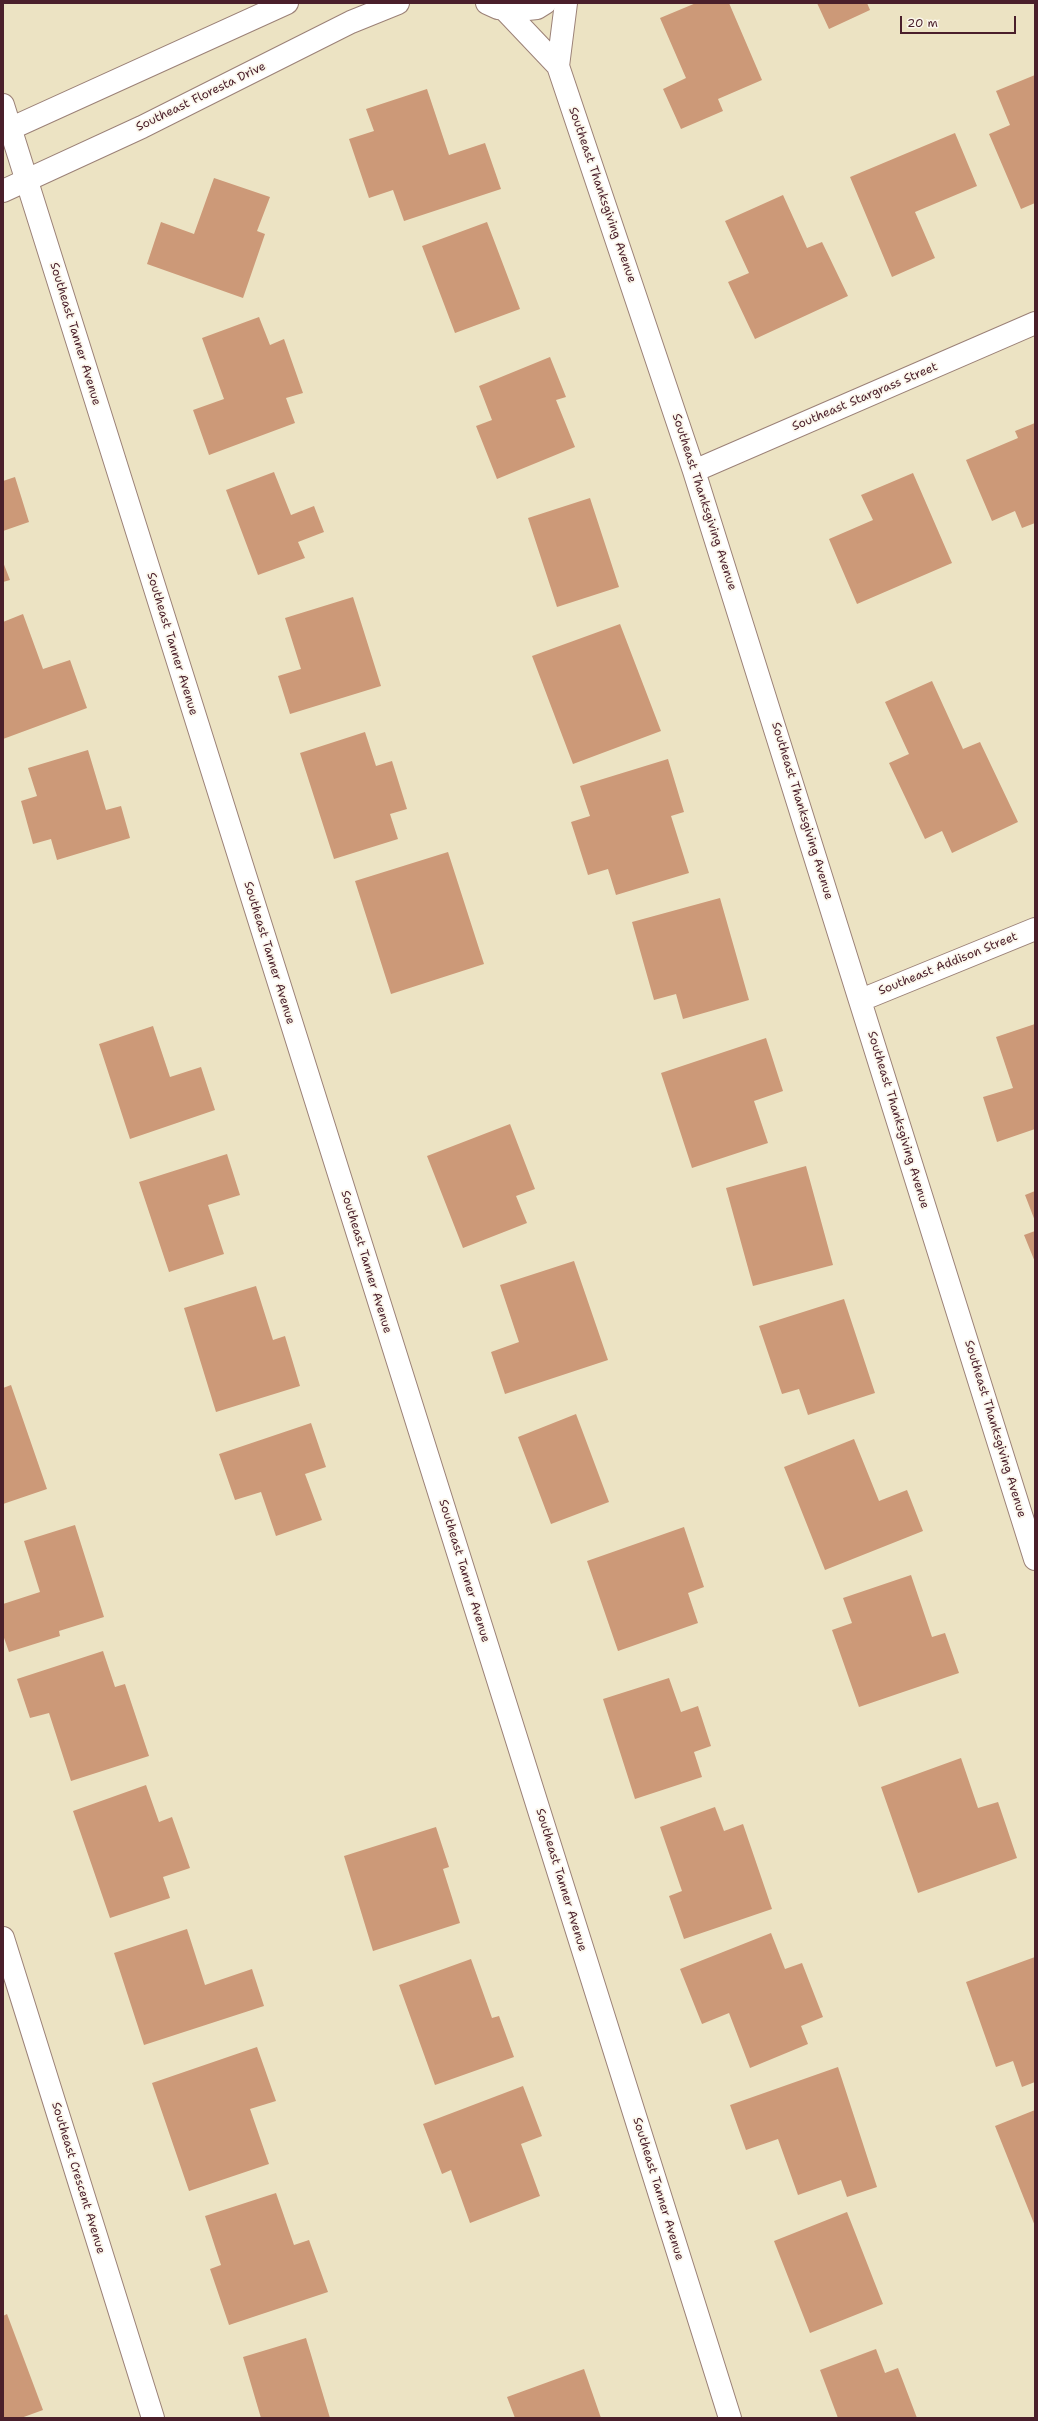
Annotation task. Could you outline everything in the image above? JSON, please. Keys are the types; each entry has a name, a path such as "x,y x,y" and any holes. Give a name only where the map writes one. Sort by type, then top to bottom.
{"street":[{"path":"7,130 287,3"},
{"name":"Southeast Floresta Drive","path":"3,191 142,127 351,22 398,3"},
{"path":"495,6 518,10 537,8 545,3"},
{"name":"Southeast Thanksgiving Avenue","path":"566,3 558,66 694,471 1035,1559"},
{"name":"Southeast Thanksgiving Avenue","path":"495,6 558,66"},
{"name":"Southeast Tanner Avenue","path":"3,105 7,130 26,181 730,2418"},
{"name":"Southeast Stargrass Street","path":"694,471 1035,323"},
{"name":"Southeast Addison Street","path":"861,1000 1035,929"},
{"name":"Southeast Crescent Avenue","path":"3,1938 153,2418"}],"building":[{"path":"696,3 729,3 762,80 718,99 723,111 681,129 663,89 686,78 660,18"},
{"path":"817,3 867,3 870,10 829,29"},
{"path":"1035,75 1035,203 1021,209 989,134 1010,125 996,91"},
{"path":"427,89 449,155 485,143 501,189 404,221 393,190 369,198 349,139 374,131 366,109"},
{"path":"955,133 977,186 915,212 935,258 892,277 850,177"},
{"path":"214,178 270,197 257,231 265,234 243,298 147,264 161,222 194,234"},
{"path":"783,195 807,248 822,242 848,296 755,339 728,282 749,273 725,221"},
{"path":"487,222 520,309 455,333 422,246"},
{"path":"259,317 270,345 284,339 303,393 286,398 295,423 209,455 193,410 224,399 202,338"},
{"path":"550,357 566,397 556,400 575,447 497,479 476,426 492,420 479,386"},
{"path":"1035,423 1035,523 1022,528 1015,511 992,521 966,460 1018,438 1015,431"},
{"path":"274,472 291,515 314,506 324,532 298,542 305,558 258,575 226,490"},
{"path":"913,473 952,563 857,604 829,539 873,520 861,495"},
{"path":"15,477 29,522 3,531 3,481"},
{"path":"590,498 619,587 557,607 528,518"},
{"path":"3,562 10,580 3,582"},
{"path":"353,597 381,686 290,714 278,676 301,669 285,618"},
{"path":"23,614 43,669 70,660 87,708 3,739 3,622"},
{"path":"620,624 661,731 573,764 532,656"},
{"path":"932,681 963,749 980,742 1018,822 952,853 942,831 925,839 889,763 909,754 885,702"},
{"path":"365,732 376,766 392,761 407,809 390,814 398,839 334,859 300,753"},
{"path":"88,750 106,810 121,806 130,838 57,860 51,839 33,844 21,801 37,796 28,768"},
{"path":"668,759 684,812 671,816 689,873 616,895 608,869 588,875 571,822 590,816 580,786"},
{"path":"448,852 484,964 391,994 355,881"},
{"path":"720,898 749,1000 683,1019 676,994 654,1000 632,922"},
{"path":"1035,1024 1035,1129 997,1142 983,1097 1013,1088 996,1037"},
{"path":"153,1026 170,1077 201,1067 215,1110 130,1139 99,1044"},
{"path":"766,1038 783,1091 754,1101 768,1143 692,1168 661,1073"},
{"path":"510,1124 535,1189 516,1196 527,1223 463,1248 427,1156"},
{"path":"227,1154 240,1195 208,1205 224,1254 169,1272 139,1182"},
{"path":"806,1166 833,1265 753,1286 726,1188"},
{"path":"1035,1191 1035,1221 1025,1195"},
{"path":"1035,1231 1035,1262 1024,1235"},
{"path":"574,1261 608,1360 505,1394 491,1352 519,1342 500,1285"},
{"path":"256,1286 273,1340 285,1336 300,1386 216,1412 184,1308"},
{"path":"844,1299 875,1393 808,1415 799,1389 782,1394 759,1326"},
{"path":"11,1385 47,1489 3,1504 3,1388"},
{"path":"576,1414 609,1502 551,1524 518,1437"},
{"path":"311,1423 326,1467 305,1474 322,1520 276,1536 261,1492 235,1500 219,1454"},
{"path":"854,1439 879,1501 907,1490 923,1531 825,1570 784,1467"},
{"path":"75,1525 104,1617 59,1631 60,1636 9,1652 3,1635 3,1604 40,1592 24,1541"},
{"path":"684,1527 704,1587 688,1593 698,1623 618,1651 587,1561"},
{"path":"911,1575 932,1637 945,1633 959,1673 859,1707 832,1630 852,1623 843,1598"},
{"path":"103,1651 115,1687 125,1684 149,1756 71,1781 49,1713 30,1718 17,1679"},
{"path":"669,1678 681,1712 698,1706 711,1746 694,1752 702,1777 635,1799 603,1699"},
{"path":"961,1758 978,1808 998,1802 1017,1858 918,1893 881,1787"},
{"path":"146,1785 159,1822 172,1817 190,1868 163,1877 170,1898 110,1918 73,1811"},
{"path":"715,1807 724,1831 743,1824 772,1909 684,1939 669,1896 682,1891 660,1827"},
{"path":"436,1827 449,1867 443,1869 460,1923 373,1951 344,1856"},
{"path":"187,1929 205,1985 252,1969 264,2006 144,2045 114,1953"},
{"path":"771,1933 785,1969 802,1963 823,2017 801,2026 808,2044 750,2068 729,2013 702,2024 680,1969"},
{"path":"1035,1957 1035,2082 1022,2087 1013,2061 996,2067 966,1982"},
{"path":"471,1959 492,2018 499,2016 514,2057 435,2085 399,1985"},
{"path":"257,2047 276,2101 250,2109 269,2164 189,2191 152,2083"},
{"path":"838,2067 877,2187 847,2197 841,2180 798,2195 778,2139 746,2150 730,2105"},
{"path":"523,2086 542,2136 521,2144 540,2196 470,2223 451,2170 442,2174 423,2124"},
{"path":"1035,2110 1035,2226 995,2126"},
{"path":"276,2193 294,2245 309,2240 328,2292 229,2325 210,2269 221,2265 205,2216"},
{"path":"847,2212 883,2304 810,2333 774,2241"},
{"path":"7,2314 43,2410 21,2418 3,2418 3,2316"},
{"path":"306,2338 330,2418 261,2418 243,2357"},
{"path":"876,2349 885,2373 898,2368 917,2418 838,2418 820,2370"},
{"path":"584,2369 601,2418 515,2418 507,2397"}]}
